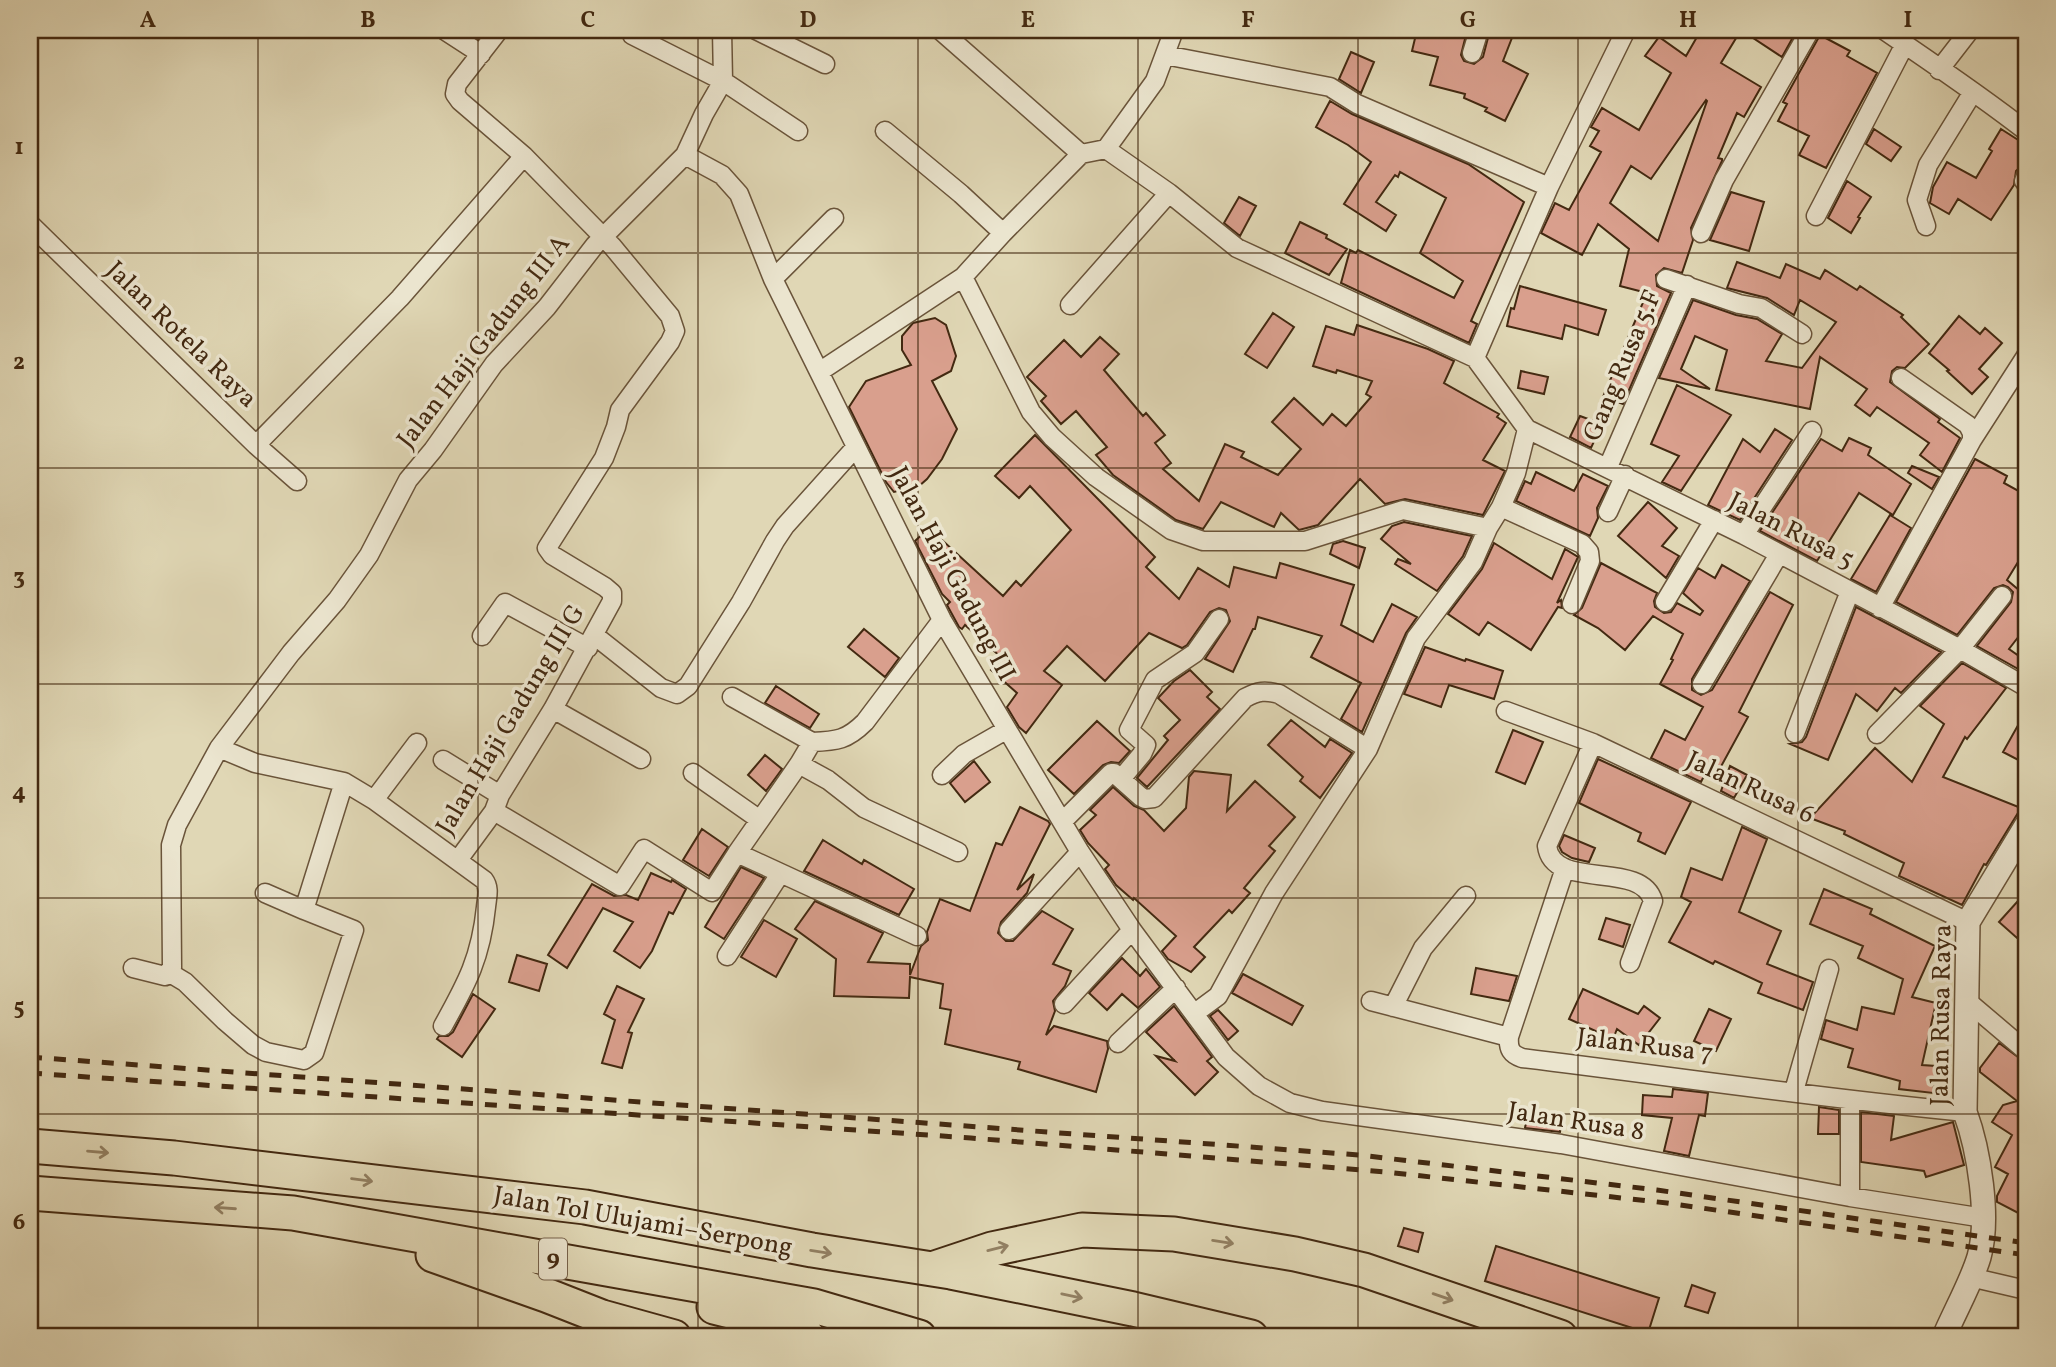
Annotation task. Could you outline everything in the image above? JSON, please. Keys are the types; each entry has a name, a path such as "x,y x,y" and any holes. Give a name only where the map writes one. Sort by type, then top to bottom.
{"highway":[{"name":"Jalan Tol Ulujami–Serpong","path":"30,1146 174,1158 585,1207 812,1250 933,1269 1133,1309 1251,1337"},
{"name":"Jalan Tol Ulujami–Serpong","path":"30,1193 293,1213 814,1306 919,1337"},
{"path":"293,1213 441,1257 602,1318 674,1337"},
{"path":"933,1269 992,1249 1082,1230 1174,1234 1295,1254 1364,1270 1552,1335"},
{"path":"441,1257 599,1282 734,1312 808,1337"},
{"path":"602,1318 635,1337"}],"street":[{"path":"444,30 481,54 499,30"},
{"path":"603,237 685,155 723,81 722,30"},
{"path":"756,30 825,64"},
{"path":"940,30 1081,154"},
{"path":"819,372 963,277 1081,154 1106,149 1155,81 1174,30"},
{"path":"1472,53 1479,30"},
{"path":"1475,358 1549,187 1626,30"},
{"path":"1702,233 1724,180 1810,30"},
{"path":"1884,30 2026,131"},
{"path":"1939,70 1970,30"},
{"path":"632,35 723,81 798,131"},
{"path":"1815,216 1905,44"},
{"name":"Jalan Haji Gadung III G","path":"458,860 497,803 554,709 612,601 612,593 552,555 547,548 604,458 620,410 670,342 675,331 670,317 603,237 524,156 455,94 457,84 481,54"},
{"path":"1165,55 1330,87 1357,104 1549,187"},
{"path":"1926,226 1917,200 1928,165 1973,92"},
{"path":"885,131 1003,233"},
{"path":"1106,149 1169,193 1237,248 1475,358 1527,429 1516,473 1501,506 1473,562 1416,638 1368,749 1274,893 1218,996 1195,1013"},
{"name":"Jalan Haji Gadung III","path":"685,155 722,175 739,194 772,279 942,620 1080,852 1132,930 1195,1013"},
{"path":"256,445 400,298 524,156"},
{"path":"1070,305 1169,193"},
{"path":"772,279 834,218"},
{"name":"Jalan Rotela Raya","path":"30,225 256,445 298,481"},
{"name":"Jalan Haji Gadung III A","path":"170,973 171,845 177,825 219,748 291,653 337,600 369,555 408,480 433,450 494,364 547,307 603,237"},
{"path":"963,277 1031,412 1052,437 1096,477 1171,530 1203,541 1305,541 1403,510 1488,528"},
{"path":"1666,279 1728,301 1761,308 1802,334"},
{"name":"Gang Rusa 5.F","path":"1608,467 1687,285"},
{"path":"1880,608 1972,440 2026,356"},
{"path":"1901,378 1968,425 1972,440"},
{"name":"Jalan Rusa 5","path":"1527,429 1744,535 1960,649 2026,687"},
{"path":"1744,535 1812,430"},
{"path":"482,636 505,603 591,642 660,688 677,694 688,686 741,602 775,541 855,448"},
{"path":"1608,512 1625,475"},
{"path":"1501,506 1582,544 1590,552 1590,561 1572,604"},
{"path":"1665,602 1714,520"},
{"path":"1702,684 1779,554"},
{"path":"1795,733 1850,591"},
{"path":"1877,734 1960,649 2002,596"},
{"path":"1121,779 1146,746 1129,730 1155,680 1195,653 1219,619"},
{"path":"732,697 812,741 831,741 853,734 942,620"},
{"path":"1063,821 1107,776 1114,773 1141,797 1154,798 1245,698 1256,692 1267,690 1279,694 1368,749"},
{"path":"554,709 641,760"},
{"name":"Jalan Rusa 6","path":"1506,711 1592,743 1968,922"},
{"path":"942,775 964,754 1006,730"},
{"path":"443,760 497,803 620,886 644,849 712,891 812,741"},
{"path":"374,800 417,743"},
{"path":"1592,743 1547,846 1548,857 1564,868 1634,882 1651,894 1653,901 1630,963"},
{"path":"219,748 255,762 344,782 374,800 484,880 488,885 488,893 483,937 470,977 443,1026"},
{"path":"799,764 828,780 864,808 958,852"},
{"path":"693,773 762,816"},
{"path":"304,910 344,782"},
{"name":"Jalan Rusa Raya","path":"1944,1337 1978,1261 1983,1238 1984,1218 1974,1135 1965,1112 1968,922 2026,826"},
{"path":"1009,930 1080,852"},
{"path":"737,853 917,936"},
{"path":"1371,1001 1509,1037 1564,868"},
{"path":"727,956 780,874"},
{"path":"133,968 165,976 170,973 186,982 253,1045 266,1052 304,1059 314,1053 354,930 265,893"},
{"path":"1393,1007 1423,948 1466,896"},
{"path":"1064,1004 1132,930"},
{"path":"1794,1091 1829,969"},
{"path":"1118,1043 1176,988"},
{"path":"1966,1000 2026,1051"},
{"name":"Jalan Rusa 8","path":"1195,1013 1226,1057 1259,1086 1290,1102 1322,1111 1561,1144 1850,1197 1984,1218"},
{"name":"Jalan Rusa 7","path":"1509,1037 1508,1046 1514,1055 1522,1058 1794,1091 1850,1101 1965,1112"},
{"path":"1850,1101 1850,1197"},
{"path":"1970,1278 2026,1290"}],"building":[{"path":"1417,30 1467,31 1461,55 1464,61 1474,64 1483,57 1490,30 1515,30 1503,61 1528,74 1505,121 1485,111 1487,108 1464,98 1465,94 1430,85 1438,57 1412,51"},
{"path":"1701,30 1741,30 1721,63 1761,87 1744,117 1737,113 1718,158 1722,161 1691,228 1693,240 1682,273 1664,268 1656,275 1657,286 1671,293 1623,404 1603,397 1647,293 1620,286 1629,249 1598,224 1582,255 1541,233 1555,203 1569,210 1601,152 1590,146 1599,131 1591,127 1602,108 1639,130 1671,73 1645,56 1659,37 1686,56","holes":["1707,101 1658,241 1610,203 1631,166 1651,179"]},
{"path":"1741,30 1797,30 1782,57"},
{"path":"1820,35 1850,51 1847,56 1877,73 1826,168 1799,155 1809,136 1778,121 1787,104 1783,102"},
{"path":"1351,52 1374,62 1361,93 1339,79"},
{"path":"1330,101 1352,114 1468,164 1524,202 1471,321 1477,324 1469,343 1341,283 1350,250 1356,253 1358,250 1454,298 1463,281 1420,253 1446,198 1400,172 1376,202 1396,215 1386,231 1344,204 1371,162 1316,127"},
{"path":"1874,129 1901,147 1891,161 1866,144"},
{"path":"2001,129 2026,145 2026,165 2016,171 2014,185 1991,220 1958,199 1949,214 1930,203 1933,187 1947,162 1976,178"},
{"path":"1847,181 1871,197 1851,233 1828,218"},
{"path":"1731,192 1764,202 1749,251 1710,240"},
{"path":"1239,197 1256,206 1240,236 1224,223"},
{"path":"1300,222 1327,235 1326,238 1347,249 1329,275 1285,253"},
{"path":"1737,262 1780,278 1786,264 1820,279 1825,270 1857,290 1860,286 1903,315 1901,317 1929,344 1905,368 1897,367 1892,371 1890,382 1940,419 1938,422 1960,438 1942,472 1920,455 1929,443 1877,407 1870,416 1855,405 1867,389 1820,357 1810,409 1716,390 1727,350 1695,336 1681,369 1710,389 1659,378 1693,300 1736,315 1757,319 1782,334 1766,361 1802,368 1836,322 1800,300 1794,315 1767,298 1727,288"},
{"path":"1520,286 1606,310 1598,335 1565,325 1562,339 1507,326"},
{"path":"1273,313 1294,327 1267,368 1245,354"},
{"path":"1959,316 1980,334 1985,328 2002,343 1979,369 1988,377 1972,394 1929,353"},
{"path":"935,318 946,325 956,356 951,371 932,381 957,429 942,459 927,479 919,486 894,492 886,482 849,407 866,381 911,365 902,350 902,336 913,323"},
{"path":"1357,325 1428,349 1454,361 1444,383 1499,414 1497,417 1506,423 1483,460 1505,471 1483,515 1405,499 1385,504 1360,479 1318,525 1299,530 1281,513 1274,527 1221,502 1203,529 1176,520 1113,475 1096,455 1107,447 1076,411 1061,424 1041,401 1046,396 1027,377 1064,340 1081,357 1100,337 1119,354 1104,370 1143,416 1146,413 1165,435 1155,443 1171,463 1163,469 1199,501 1225,444 1244,452 1241,457 1278,475 1301,449 1272,422 1294,398 1323,425 1332,414 1346,426 1371,397 1366,394 1372,381 1313,366 1326,326 1354,335"},
{"path":"1521,371 1548,377 1544,394 1518,388"},
{"path":"1677,385 1731,415 1681,491 1662,482 1679,456 1651,444"},
{"path":"1580,416 1602,424 1591,448 1570,437"},
{"path":"1775,429 1792,440 1740,520 1708,505 1743,439 1760,452"},
{"path":"1035,435 1155,557 1146,567 1179,599 1198,568 1229,587 1234,567 1276,578 1280,563 1354,585 1341,625 1373,642 1392,604 1417,617 1406,633 1362,732 1341,719 1361,683 1311,657 1322,636 1258,617 1255,629 1233,672 1205,659 1230,621 1226,610 1219,608 1210,612 1187,645 1182,648 1149,633 1105,681 1067,646 1044,671 1062,685 1026,733 1019,727 1007,707 1017,693 991,670 1002,658 965,625 962,629 959,627 947,605 950,602 942,594 915,541 929,528 1003,596 1016,581 1021,586 1071,530 1030,486 1019,498 995,476"},
{"path":"1849,438 1871,448 1868,455 1911,484 1893,515 1859,493 1817,561 1760,531 1821,439 1842,451"},
{"path":"1975,459 2007,476 2004,483 2026,495 2026,549 2007,580 2026,596 2026,627 2009,649 2026,661 2020,670 1977,646 2011,602 2013,592 2008,587 2003,585 1994,588 1957,635 1896,602"},
{"path":"1912,466 1939,477 1932,489 1908,473"},
{"path":"1536,472 1574,491 1583,474 1608,486 1597,508 1598,518 1590,536 1516,501 1525,481 1531,484"},
{"path":"1648,502 1677,528 1662,546 1679,556 1666,578 1618,536"},
{"path":"1890,515 1911,528 1876,592 1851,579"},
{"path":"1404,522 1472,536 1463,556 1437,591 1395,564 1398,559 1411,564 1381,539 1392,526"},
{"path":"1343,541 1365,548 1359,568 1330,554 1333,544"},
{"path":"1494,543 1552,579 1565,549 1578,557 1557,603 1561,600 1562,608 1558,607 1531,650 1488,622 1479,635 1448,614 1482,569"},
{"path":"1601,563 1657,593 1655,607 1664,613 1671,612 1677,603 1700,615 1703,611 1683,593 1698,568 1715,578 1722,565 1750,581 1692,679 1692,690 1701,695 1712,690 1770,592 1793,605 1739,712 1748,717 1718,772 1708,768 1701,782 1651,758 1665,730 1685,740 1703,707 1660,684 1683,634 1653,616 1625,650 1598,628 1574,615 1582,608"},
{"path":"1856,607 1941,652 1901,693 1895,688 1877,711 1856,694 1828,760 1790,744 1802,742 1806,737"},
{"path":"864,629 899,658 885,677 848,647"},
{"path":"1425,647 1503,671 1494,699 1449,685 1441,707 1404,694"},
{"path":"1962,663 2006,688 1967,739 1965,737 1943,777 2021,808 1986,865 1984,864 1962,905 1899,876 1904,863 1844,834 1845,831 1810,818 1875,748 1912,782 1944,724 1920,706"},
{"path":"1190,670 1212,692 1207,697 1220,709 1147,787 1137,778 1168,740 1164,736 1180,720 1158,698 1174,681"},
{"path":"776,686 819,714 810,728 765,703"},
{"path":"2026,711 2026,764 2003,752"},
{"path":"1291,720 1325,747 1330,739 1352,753 1320,798 1300,781 1303,777 1268,745"},
{"path":"1097,721 1130,751 1119,763 1103,765 1074,794 1048,770"},
{"path":"1513,730 1543,742 1525,784 1496,772"},
{"path":"765,755 782,769 766,791 748,775"},
{"path":"1598,759 1691,802 1665,854 1638,841 1641,833 1579,803"},
{"path":"974,761 990,782 965,802 950,783"},
{"path":"1730,766 1747,775 1734,798 1721,791"},
{"path":"1194,771 1231,775 1227,811 1255,781 1295,817 1269,846 1275,851 1244,888 1250,893 1232,913 1229,910 1194,947 1205,957 1191,972 1168,959 1162,951 1176,936 1116,885 1105,869 1109,865 1088,843 1080,830 1096,815 1090,810 1113,787 1134,806 1144,810 1164,831 1186,808 1189,777"},
{"path":"1020,807 1050,824 1017,890 1034,874 1027,893 1001,922 998,933 1006,941 1013,941 1042,911 1073,929 1053,964 1071,971 1065,986 1053,1001 1055,1011 1046,1035 1054,1026 1107,1041 1108,1049 1096,1092 1018,1069 1020,1062 945,1044 951,1010 940,1008 943,984 910,977 909,998 834,996 836,959 795,929 815,901 883,933 868,962 910,964 910,975 921,946 928,940 927,932 940,899 970,911 996,843 1002,845"},
{"path":"1742,827 1767,839 1739,912 1781,931 1767,964 1813,982 1803,1010 1758,993 1762,983 1715,961 1713,964 1669,942 1691,902 1681,897 1691,868 1722,880"},
{"path":"702,829 728,847 709,876 683,860"},
{"path":"1564,835 1595,848 1589,862 1572,858 1562,852 1559,846"},
{"path":"823,840 862,864 864,860 914,889 899,915 804,871"},
{"path":"741,867 764,878 724,939 705,927"},
{"path":"651,873 671,882 672,880 686,889 673,914 669,912 652,951 640,968 614,951 633,922 603,908 567,968 548,955 592,884 614,896 626,895 638,900"},
{"path":"1824,889 1872,909 1870,914 1935,946 1912,997 1936,1003 1922,1065 1936,1066 1933,1093 1899,1089 1900,1081 1848,1067 1853,1049 1821,1039 1826,1020 1857,1030 1862,1007 1894,1014 1903,979 1858,958 1863,946 1810,924"},
{"path":"2026,892 2026,929 2017,938 1999,922"},
{"path":"1606,918 1630,925 1623,947 1599,939"},
{"path":"764,920 797,939 776,977 741,957"},
{"path":"517,955 547,964 539,991 509,982"},
{"path":"1122,958 1140,976 1146,969 1160,987 1138,1008 1122,994 1107,1010 1089,993"},
{"path":"1476,968 1517,976 1509,1001 1471,994"},
{"path":"1243,974 1303,1006 1292,1025 1232,993"},
{"path":"617,986 644,999 628,1032 632,1033 622,1068 602,1063 615,1020 604,1014"},
{"path":"1583,989 1638,1014 1644,1006 1660,1018 1639,1045 1617,1029 1613,1039 1569,1019"},
{"path":"473,994 495,1009 462,1057 437,1039 453,1032"},
{"path":"1174,1006 1212,1057 1207,1061 1218,1072 1195,1095 1156,1056 1175,1061 1146,1032"},
{"path":"1709,1009 1731,1019 1716,1051 1694,1041"},
{"path":"1218,1010 1238,1031 1228,1040 1210,1016"},
{"path":"1999,1043 2026,1063 2026,1217 1997,1202 1997,1196 2008,1174 1995,1167 2012,1135 1992,1122 2003,1105 2017,1101 1980,1072 1980,1068"},
{"path":"1673,1089 1708,1093 1705,1116 1699,1115 1689,1156 1664,1151 1672,1118 1642,1115 1643,1095 1672,1097"},
{"path":"1819,1107 1839,1110 1839,1134 1818,1134"},
{"path":"1528,1112 1562,1120 1560,1132 1525,1128"},
{"path":"1861,1112 1894,1116 1891,1140 1953,1122 1964,1165 1926,1177 1924,1171 1861,1162"},
{"path":"1404,1228 1423,1233 1418,1252 1398,1246"},
{"path":"1496,1246 1659,1298 1648,1333 1485,1281"},
{"path":"1692,1285 1715,1293 1708,1313 1685,1306"}],"railway":[{"path":"30,1057 1359,1155 1657,1190 2026,1243"},
{"path":"30,1073 971,1138 1386,1172 1667,1203 2026,1255"}]}
